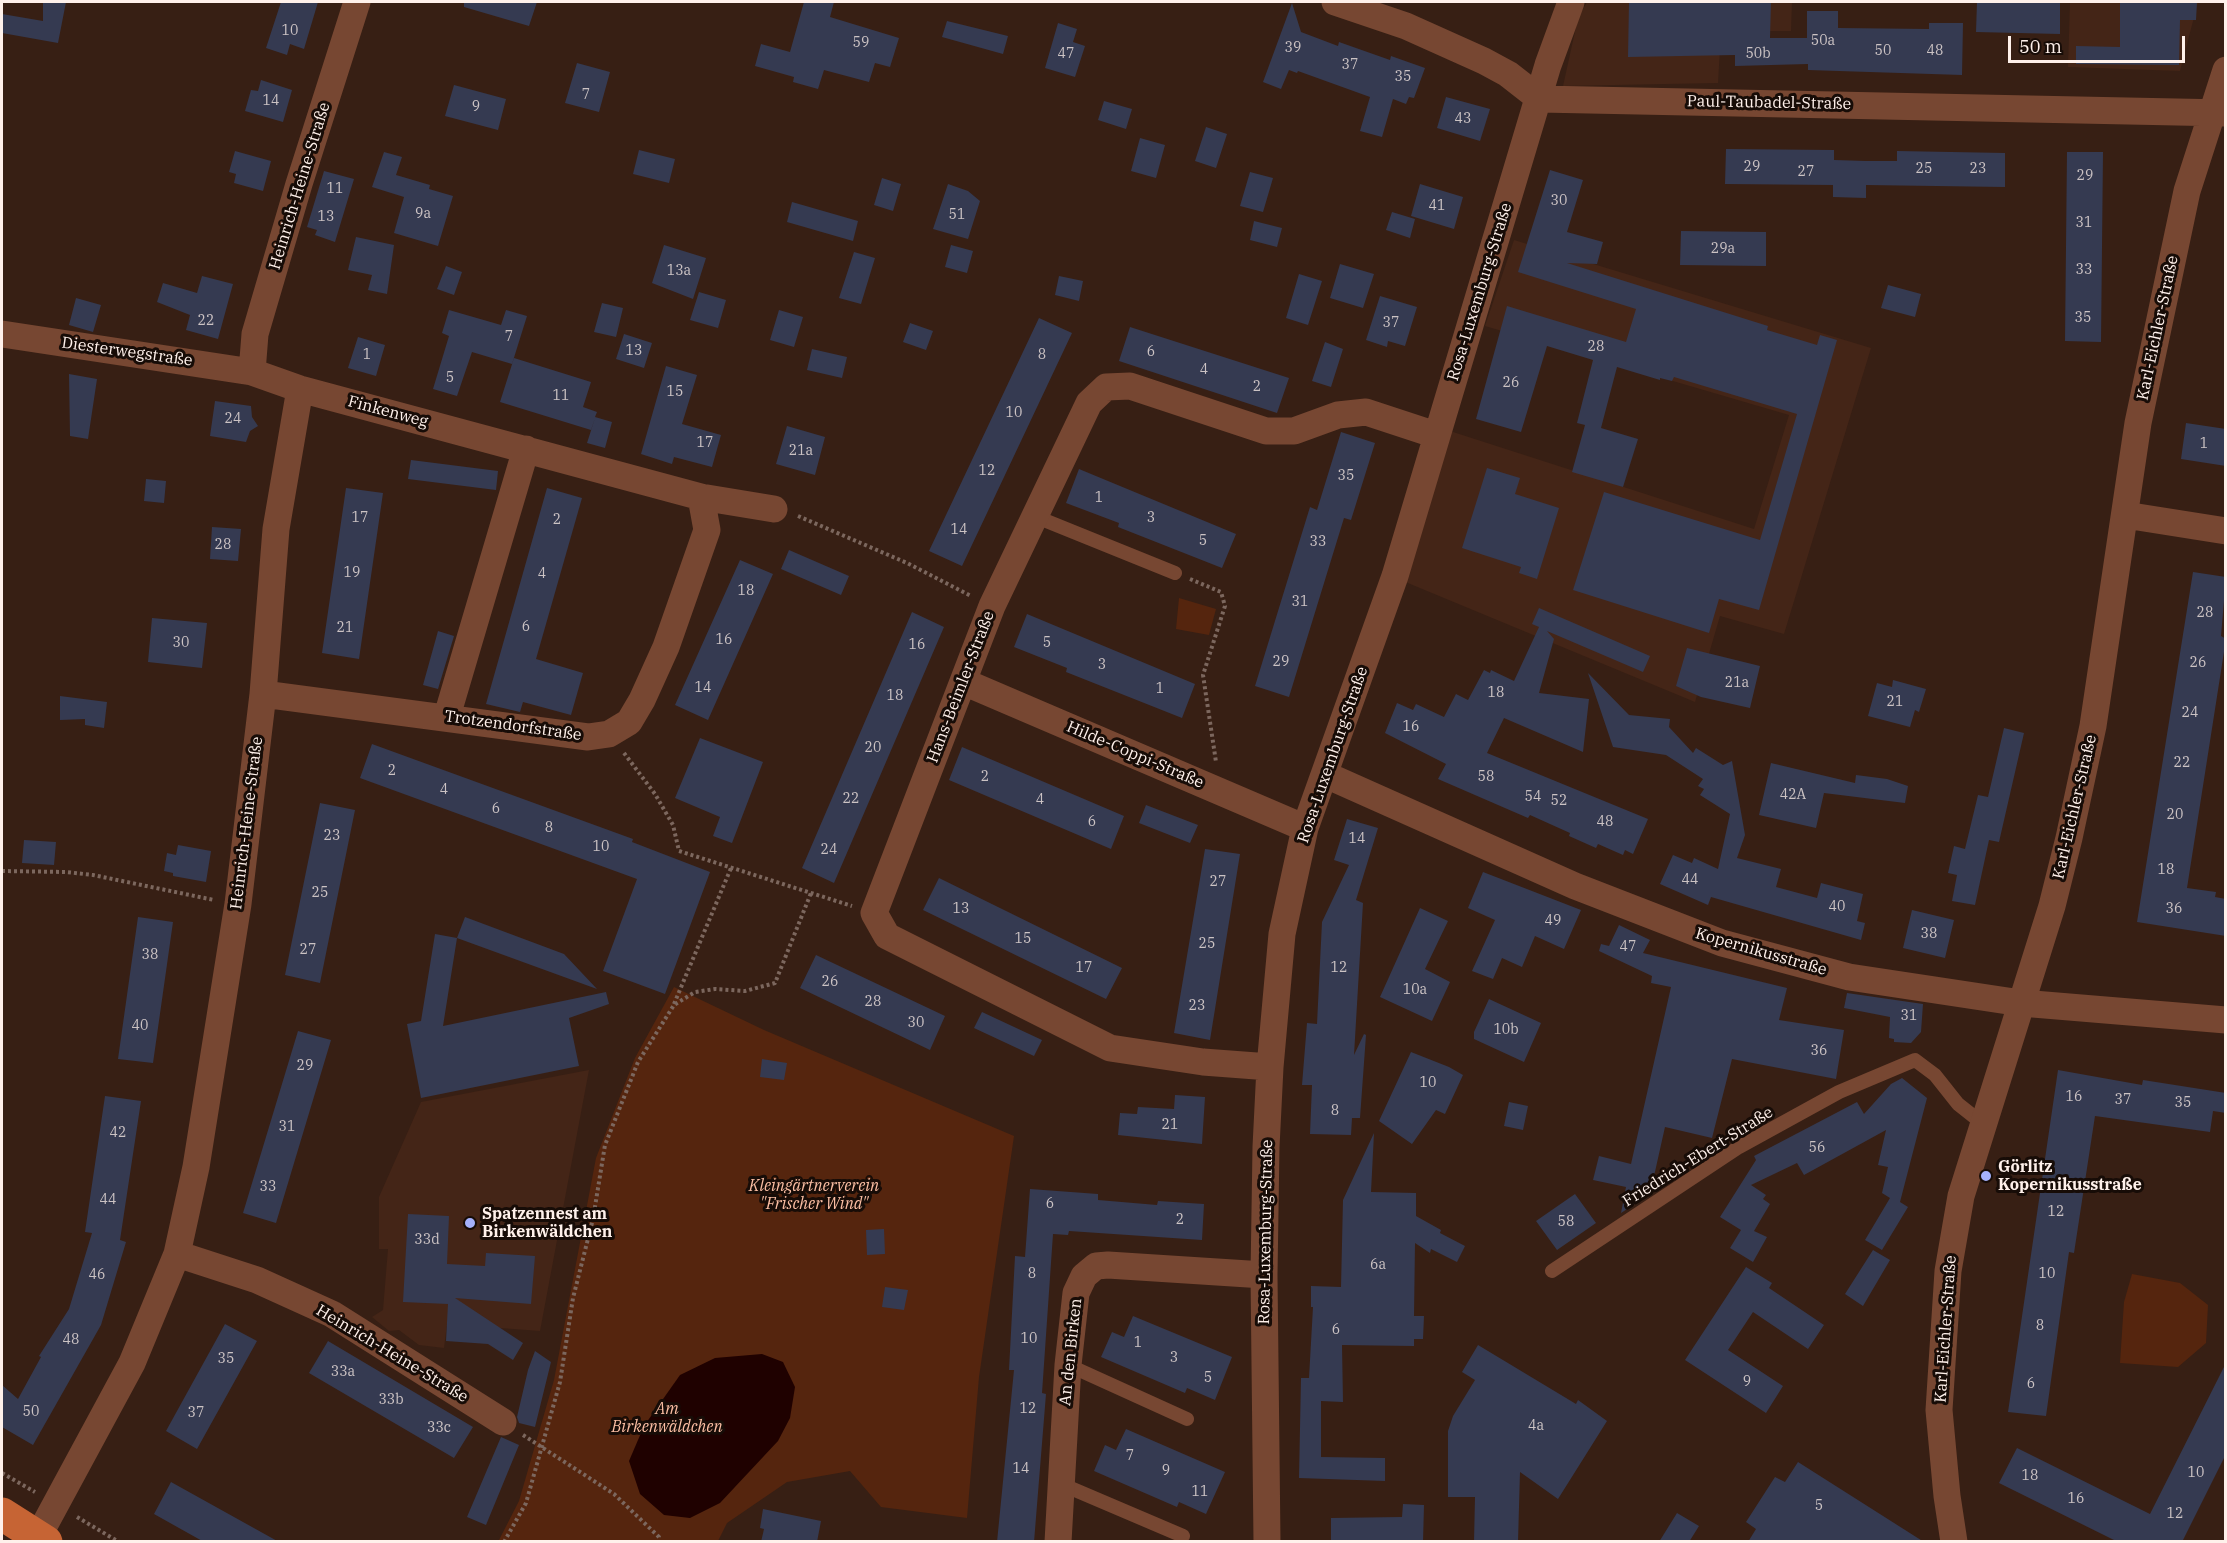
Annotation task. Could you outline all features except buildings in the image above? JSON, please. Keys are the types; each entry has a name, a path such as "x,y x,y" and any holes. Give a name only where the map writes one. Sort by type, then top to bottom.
{"main road":[{"path":"2,1514 42,1539"}],"street":[{"name":"Heinrich-Heine-Straße","path":"252,372 255,333 299,184 357,2"},
{"path":"1340,2 1406,26 1484,61 1508,74 1540,99"},
{"name":"Rosa-Luxemburg-Straße","path":"1267,1542 1264,1275 1270,1067 1282,934 1305,828 1395,576 1540,99 1548,65 1571,2"},
{"name":"Karl-Eichler-Straße","path":"1954,1542 1946,1485 1940,1410 1942,1338 1948,1271 1961,1196 2069,838 2093,726 2138,423 2187,191 2218,112 2226,70"},
{"name":"Paul-Taubadel-Straße","path":"1540,99 2218,112"},
{"name":"Diesterwegstraße","path":"2,334 252,372"},
{"name":"Finkenweg","path":"252,372 300,388 701,497 774,508"},
{"name":"Hans-Beimler-Straße","path":"874,913 992,606 1089,403 1106,387 1130,386 1266,431 1294,431 1338,415 1366,412 1436,435"},
{"name":"Heinrich-Heine-Straße","path":"42,1539 132,1363 177,1254 196,1167 238,904 262,694 276,529 300,388"},
{"path":"447,716 526,449"},
{"path":"609,734 629,722 642,700 666,647 707,530 701,497"},
{"path":"2125,515 2226,531"},
{"name":"Hilde-Coppi-Straße","path":"964,682 1305,828"},
{"name":"Trotzendorfstraße","path":"262,694 447,716 588,737 609,734"},
{"name":"Kopernikusstraße","path":"1326,774 1575,886 1722,943 1849,976 2021,1003 2226,1020"},
{"path":"874,913 886,936 1110,1048 1203,1062 1270,1067"},
{"name":"Heinrich-Heine-Straße","path":"177,1254 256,1280 332,1314 503,1422"},
{"name":"An den Birken","path":"1058,1542 1068,1365 1076,1293 1084,1276 1096,1266 1264,1275"}],"lane":[{"path":"1034,516 1175,573"},
{"name":"Friedrich-Ebert-Straße","path":"1552,1271 1739,1147 1839,1092 1915,1060 1935,1075 1958,1104 1982,1123"},
{"path":"1068,1365 1187,1419"},
{"path":"1061,1484 1183,1536"}],"path":[{"path":"774,508 834,530 992,606"},
{"path":"1175,573 1221,592 1225,606 1203,675 1217,768 1209,787"},
{"path":"609,734 656,794 673,825 679,851 874,913"},
{"path":"504,1542 526,1503 560,1382 573,1298 592,1219 605,1145 638,1062 674,1005 731,868"},
{"path":"2,871 66,872 238,904"},
{"path":"674,1005 695,992 715,989 746,991 775,983 811,893"},
{"path":"503,1422 615,1494 659,1537 659,1542"}],"shaded area":[{"path":"1587,2 1792,2 1791,31 1721,31 1718,83 1563,86 1578,18"},
{"path":"2070,2 2198,2 2180,71 2068,67"},
{"path":"1514,240 1871,348 1784,634 1720,616 1695,702 1403,581 1450,431 1754,529 1789,415 1485,326"},
{"name":"Spatzennest am Birkenwäldchen","path":"589,1070 540,1331 447,1324 444,1348 419,1345 399,1330 389,1331 372,1317 383,1310 388,1249 379,1249 379,1197 421,1102"},
{"path":"762,1354 783,1362 795,1387 790,1418 778,1441 720,1503 690,1518 664,1515 640,1494 629,1461 644,1426 680,1375 715,1358"}],"green space":[{"path":"1179,598 1216,609 1209,635 1176,629"},
{"path":"674,987 764,1030 1014,1136 979,1377 967,1518 881,1507 850,1471 787,1482 727,1523 718,1541 498,1542 519,1501 554,1380 596,1158 635,1058"},
{"path":"2132,1274 2180,1283 2208,1305 2206,1343 2178,1367 2120,1363 2124,1302"}],"place":[{"name":"Görlitz Kopernikusstraße","path":"1986,1176"},
{"name":"Spatzennest am Birkenwäldchen","path":"470,1223"}],"park label":[{"name":"Kleingärtnerverein \"Frischer Wind\"","path":"814,1195"},
{"name":"Am Birkenwäldchen","path":"667,1418"}]}
